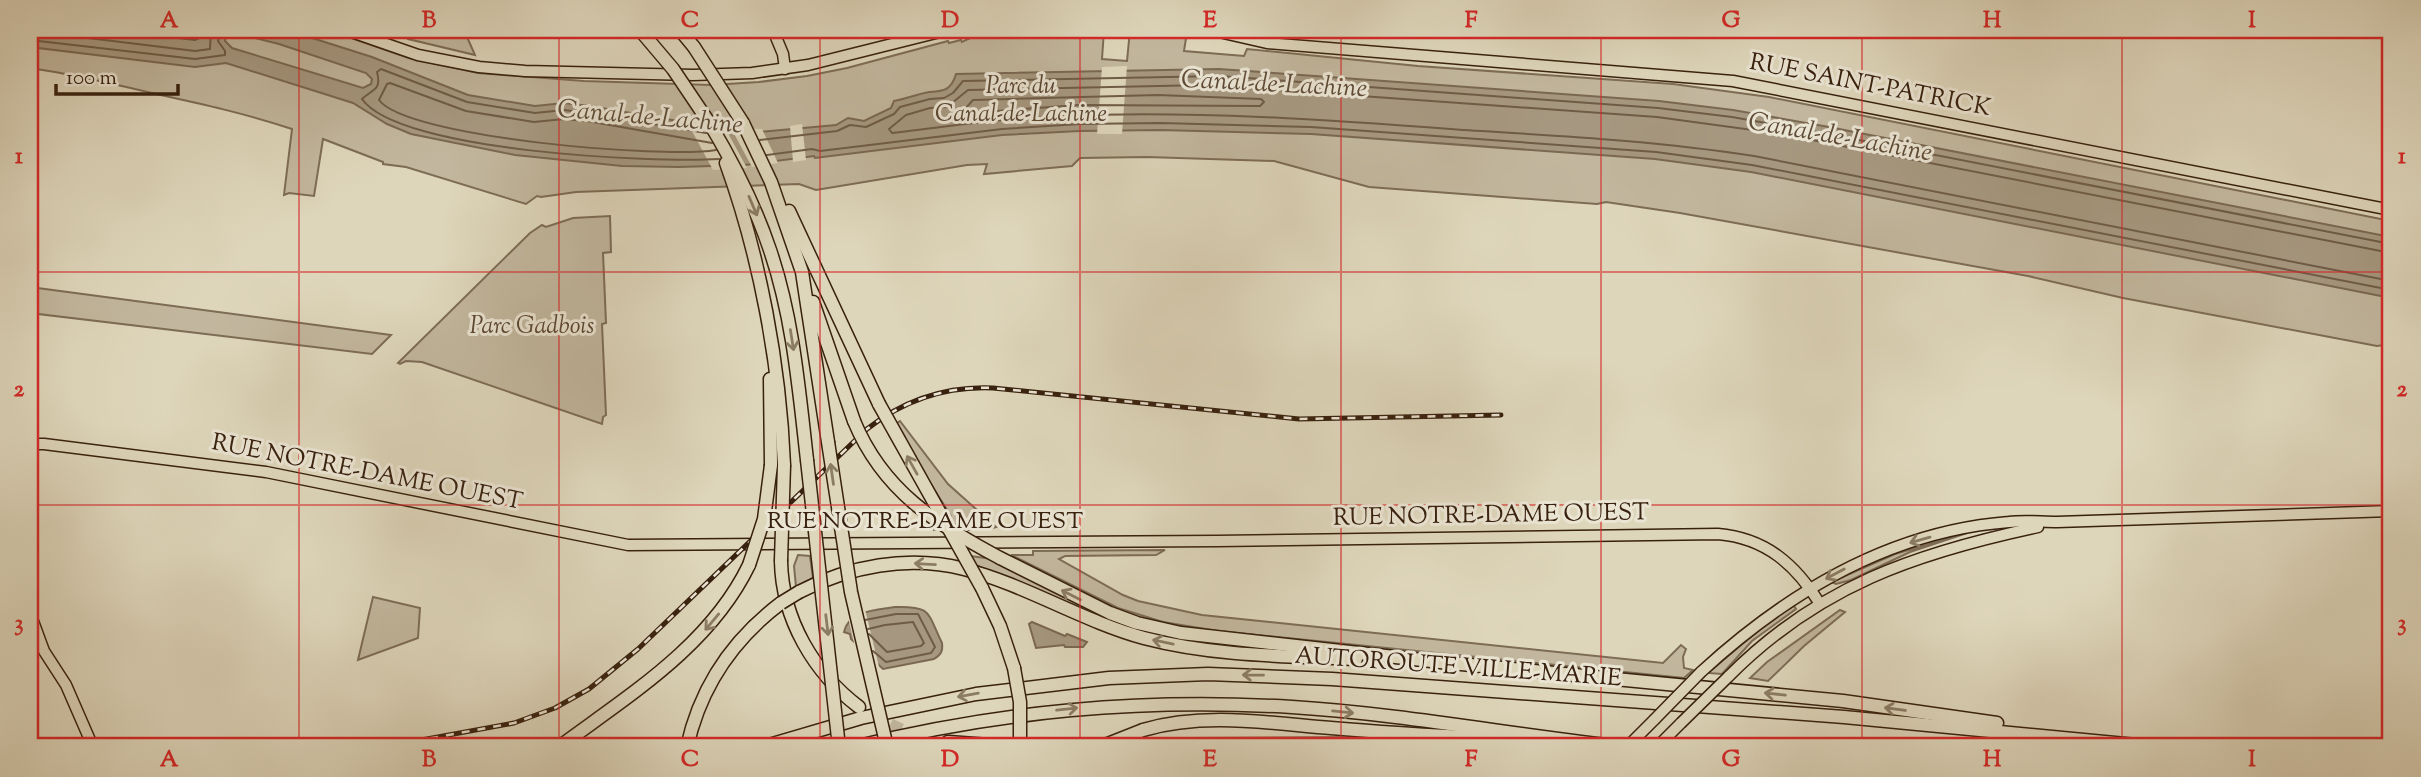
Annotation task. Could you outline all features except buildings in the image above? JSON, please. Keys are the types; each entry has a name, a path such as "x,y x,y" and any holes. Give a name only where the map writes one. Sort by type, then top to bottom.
{"highway":[{"path":"640,30 673,69 710,124 745,188 770,251 789,326 839,747"},
{"path":"680,30 722,88 758,151 799,244 879,404 982,588 1000,626 1014,668 1020,710 1020,747"},
{"path":"710,124 733,183 753,255 779,391 781,561 788,606 807,651 838,689 859,707"},
{"path":"799,244 848,575 887,747"},
{"path":"802,272 854,421 878,466 909,500 947,530 1102,610 1165,630 1440,662 1843,701 2163,747"},
{"path":"559,747 691,645 725,607 749,565 778,465"},
{"path":"687,747 699,706 716,673 736,644 758,621 799,592 832,577 870,566 940,565 981,574 1115,629 1189,647 1304,657 1440,662"},
{"name":"AUTOROUTE VILLE-MARIE","path":"762,747 860,718 976,694 1109,678 1197,674 1310,677 1844,717 2157,747"},
{"name":"AUTOROUTE VILLE-MARIE","path":"854,747 946,726 1011,715 1166,704 1310,709 1626,747"},
{"path":"1100,747 1143,730 1179,722 1224,720 1418,735 1582,743"},
{"path":"948,742 989,745 1338,744 1426,747"}],"main road":[{"path":"346,30 424,56 468,65 516,70 694,75 785,69 948,30"},
{"path":"773,30 782,51 785,69"},
{"name":"RUE SAINT-PATRICK","path":"1210,30 1267,43 1733,81 2391,210"},
{"name":"RUE NOTRE-DAME OUEST","path":"30,444 44,443 255,470 624,545 1718,534 1744,538 1768,548 1789,564 1820,604"},
{"path":"1626,747 1701,672 1753,627 1810,588 1861,562 1906,544 1946,533 2012,521 2057,522 2391,511"},
{"path":"1657,747 1760,646 1820,604 1877,574 1934,552 2057,522"},
{"path":"30,613 44,651 66,685 91,747"}],"green space":[{"name":"Parc du Canal-de-Lachine","path":"1011,29 1104,30 1102,59 1127,61 1130,30 1181,30 1187,32 1184,51 1244,56 1247,49 1418,66 1673,84 1769,97 2391,221 2391,344 2377,346 2123,298 2028,276 1680,213 1606,202 1597,204 1369,187 1274,161 1080,158 1072,166 984,174 987,164 967,165 816,190 799,184 576,192 537,196 526,204 406,167 383,164 323,139 314,196 289,193 284,195 292,129 93,79 30,68 30,30 328,30 409,58 478,73 584,81 711,85 807,76 948,41 962,42 976,36"},
{"path":"407,30 464,30 475,55 408,39 405,36"},
{"name":"Parc Gadbois","path":"610,216 611,252 603,253 606,323 602,324 606,415 602,424 422,362 398,363 530,233 542,225 546,227 573,218"},
{"path":"30,287 391,335 372,354 30,313"},
{"path":"900,421 948,484 996,527 986,530 934,530 932,526 951,525 951,516 905,443 897,423"},
{"path":"1967,533 1910,552 1851,580 1836,584 1831,582 1895,554"},
{"path":"1165,550 1156,555 1065,556 1059,559 1138,601 1202,615 1663,663 1681,645 1686,649 1683,657 1684,668 1693,670 1684,678 1218,631 1163,622 1118,608 1011,555 1033,555 1033,551"},
{"path":"798,555 810,556 813,578 796,587 794,566"},
{"path":"986,555 1083,605 1081,608 975,565 970,556 986,558"},
{"path":"373,597 420,608 418,638 358,660"},
{"path":"1794,606 1796,609 1752,641 1722,674 1708,673 1773,618"},
{"path":"1840,610 1845,612 1768,681 1750,678 1767,662"}],"water":[{"name":"Canal-de-Lachine","path":"30,30 287,30 372,57 468,95 535,106 564,103 590,106 748,133 836,125 848,118 864,121 891,108 894,101 946,89 952,84 956,74 1219,69 1659,101 1733,110 1829,127 2391,237 2391,298 1751,172 1655,159 1311,134 1161,130 1002,135 745,165 622,166 515,155 411,134 387,124 353,103 226,63 195,67 30,47","holes":["235,33 279,44 366,73 372,79 371,84 363,88 232,48 225,41 226,34"]},
{"path":"895,607 916,608 927,613 942,643 942,651 938,656 883,669 851,639 850,634 844,632 847,625 858,615"},
{"path":"1032,622 1087,642 1083,647 1064,645 1036,648 1029,624"}],"pier":[{"path":"1127,66 1122,134 1097,134 1102,67"},
{"path":"685,118 724,126 747,168 713,170"},
{"path":"802,124 806,160 793,162 790,126"},
{"path":"731,128 762,129 778,163 752,167"},
{"path":"865,609 880,671 855,647 848,617"}],"tunnel":[{"path":"874,717 907,732 948,742"}],"railway":[{"path":"383,747 514,723 555,708 589,689 638,649 867,429 896,410 943,392 993,388 1299,419 1501,415"}]}
